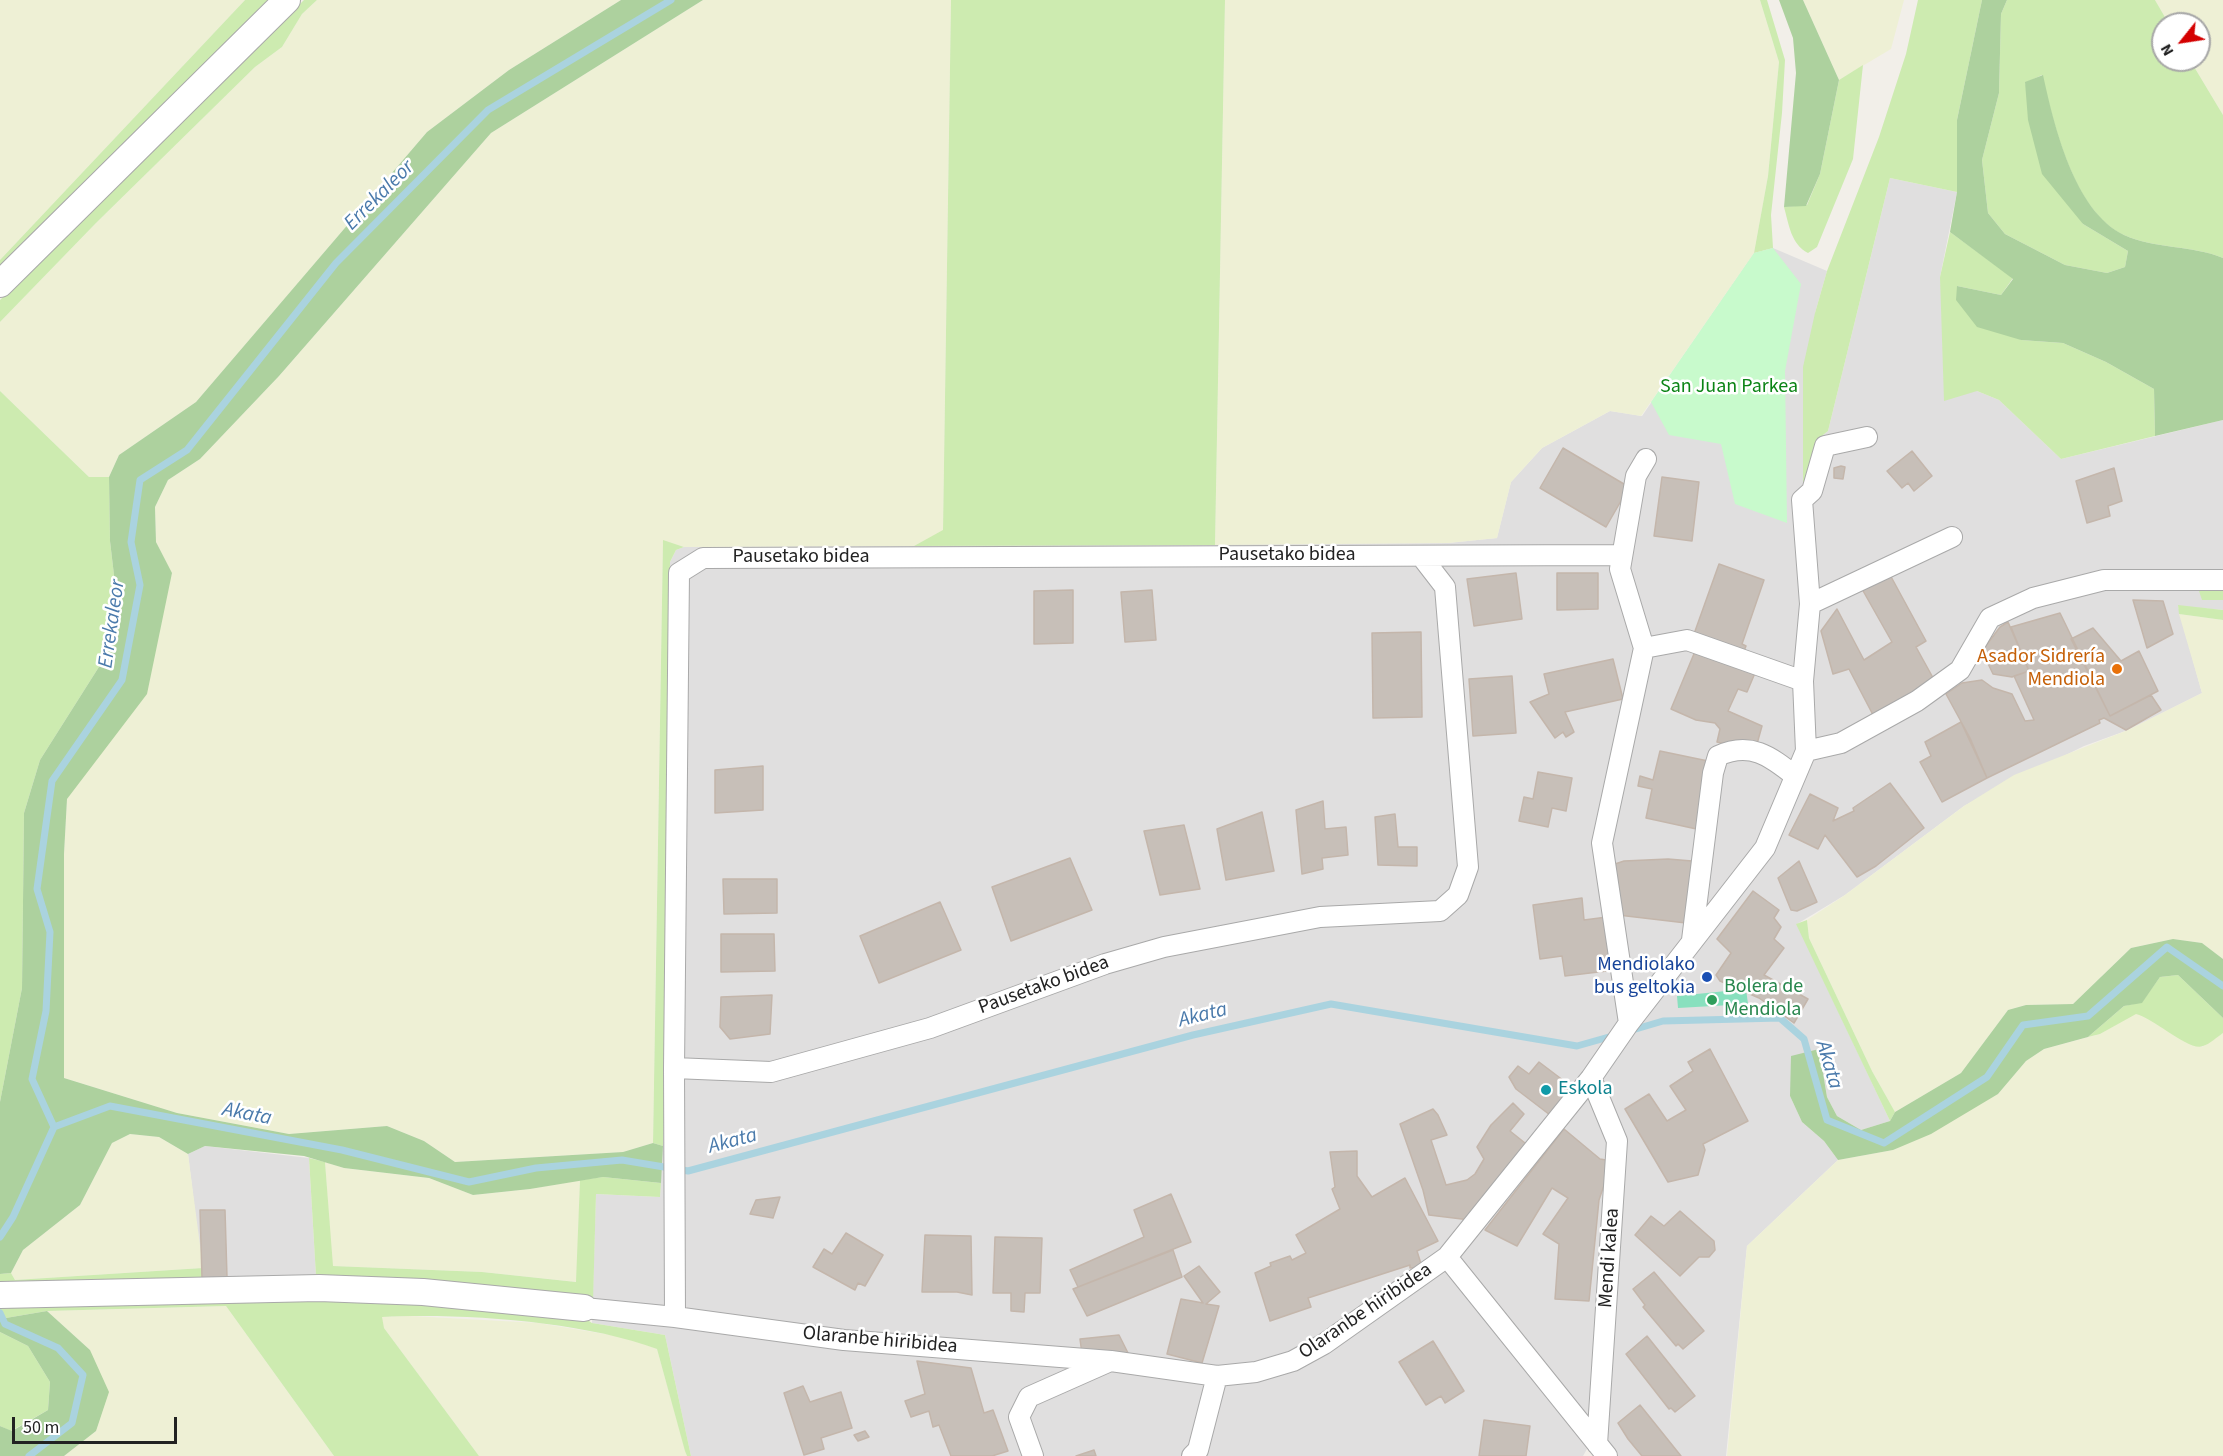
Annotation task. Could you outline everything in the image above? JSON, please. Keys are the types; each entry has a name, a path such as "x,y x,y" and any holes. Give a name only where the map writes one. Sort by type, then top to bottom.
{"street":[{"path":"0,284 287,0"},
{"path":"1867,437 1825,446 1812,491 1802,500 1810,604 1803,681 1806,751 1841,743 1917,701 1960,670 1990,618 2033,598 2104,580 2223,580"},
{"path":"1629,1023 1602,843 1644,648 1620,568 1635,476 1646,459"},
{"path":"1810,604 1952,537"},
{"name":"Pausetako bidea","path":"675,1317 674,1068 679,573 703,558 1622,555"},
{"name":"Pausetako bidea","path":"674,1068 771,1072 930,1028 1105,963 1164,947 1320,917 1440,911 1458,896 1468,867 1445,587 1421,556"},
{"path":"1644,648 1687,640 1803,681"},
{"path":"1692,941 1713,773 1718,756 1732,749 1767,753 1795,776"},
{"name":"Olaranbe hiribidea","path":"584,1308 675,1317 844,1340 1111,1361 1217,1376 1256,1372 1293,1360 1324,1344 1448,1257 1591,1078 1629,1023 1766,848 1806,751"},
{"name":"Mendi kalea","path":"1591,1078 1617,1141 1602,1450"},
{"path":"1448,1257 1602,1450"},
{"path":"7,1295 319,1288 423,1292 584,1308"},
{"path":"1034,1456 1019,1417 1029,1397 1111,1361"},
{"path":"1197,1454 1217,1376"}],"shaded area":[{"path":"1890,178 1957,192 1940,277 1977,391 1999,400 2061,459 2223,420 2223,610 2178,606 2202,693 2128,730 2084,746 1964,806 1845,895 1797,924 1890,1121 1861,1130 1837,1116 1827,1097 1819,1049 1790,1096 1802,1122 1824,1141 1838,1160 1747,1246 1726,1456 1593,1456 1587,1449 1583,1456 691,1456 665,1335 592,1323 596,1194 660,1197 667,1048 670,562 676,550 684,547 1448,543 1497,538 1511,482 1542,448 1610,411 1642,416 1754,253 1773,248 1827,271 1815,313 1823,435 1828,431"},
{"path":"205,1146 309,1158 316,1276 203,1278 188,1154"}],"green space":[{"path":"0,0 245,0 0,260"},
{"path":"245,0 277,0 0,272 0,260"},
{"path":"304,0 317,0 302,14 282,47 255,67 96,223 0,322 0,300"},
{"path":"317,0 621,0 509,70 427,132 196,402 119,455 109,477 89,477 0,391 0,322 96,223 255,67 282,47 302,14"},
{"path":"621,0 703,0 491,133 279,376 200,459 168,480 155,507 156,542 172,573 147,694 67,799 64,854 64,1078 177,1113 289,1134 387,1126 424,1141 455,1162 623,1152 653,1143 663,1146 661,1183 603,1177 530,1189 473,1195 429,1178 344,1168 304,1156 205,1146 188,1154 159,1137 130,1134 112,1143 80,1205 23,1250 11,1273 0,1274 0,1102 22,988 24,813 40,760 109,651 118,609 110,541 109,477 119,455 196,402 427,132 509,70"},
{"path":"703,0 951,0 943,531 914,546 684,547 663,541 653,1143 623,1152 455,1162 424,1141 387,1126 289,1134 177,1113 64,1078 64,854 67,799 172,574 156,542 155,507 168,480 200,459 279,376 491,133"},
{"path":"951,0 1225,0 1215,545 914,546 943,530"},
{"path":"1225,0 1760,0 1779,62 1768,176 1754,253 1641,416 1610,411 1542,448 1511,482 1497,538 1448,543 1215,545"},
{"path":"1760,0 1767,0 1785,60 1771,215 1773,248 1754,253 1768,176 1779,62"},
{"path":"1779,0 1803,0 1839,80 1820,174 1806,206 1784,207 1796,73 1793,38"},
{"path":"1803,0 1904,0 1891,49 1839,80"},
{"path":"1918,0 1982,0 1957,120 1957,192 1890,178 1828,431 1823,435 1811,490 1803,482 1803,367 1827,271 1879,137 1906,54"},
{"path":"1982,0 2007,0 2001,14 1999,93 1982,160 1988,213 2005,234 2065,265 2107,273 2125,267 2128,251 2083,224 2042,174 2028,120 2025,82 2043,75 2053,118 2069,165 2092,207 2107,223 2124,235 2148,243 2199,251 2223,258 2223,420 2155,436 2154,389 2106,362 2063,343 2021,340 1977,327 1956,300 1957,286 2001,295 2013,279 1950,232 1957,192 1957,120"},
{"path":"2007,0 2155,0 2162,12 2151,12 2151,72 2197,72 2223,115 2223,258 2199,251 2148,243 2124,235 2107,224 2079,187 2069,165 2060,142 2042,75 2025,83 2083,224 2128,251 2125,267 2107,273 2065,265 2005,234 1988,213 1982,160 1999,93 2001,14"},
{"path":"2155,0 2223,0 2223,115 2197,72 2211,72 2211,12 2162,12"},
{"path":"1863,65 1853,159 1817,247 1808,253 1794,239 1784,207 1807,205 1820,174 1839,80"},
{"path":"1950,232 2013,278 2001,295 1957,286 2021,340 2063,343 2106,362 2154,389 2155,436 2061,459 1999,400 1977,391 1944,401 1940,277"},
{"name":"San Juan Parkea","path":"1773,248 1801,284 1785,371 1787,523 1735,504 1721,444 1669,435 1651,402 1754,253"},
{"path":"0,391 89,477 109,477 110,541 118,609 109,651 40,760 24,813 22,988 0,1102"},
{"path":"663,540 684,547 676,550 670,562 667,1048 663,1146 653,1143"},
{"path":"2199,591 2223,591 2223,600 2202,600"},
{"path":"2178,605 2223,610 2223,620 2179,614"},
{"path":"2179,614 2223,620 2223,959 2202,943 2173,939 2131,948 2073,1004 2026,1005 2008,1010 1961,1073 1895,1112 1872,1071 1809,938 1807,920 1845,895 1964,806 2014,775 2128,730 2202,693"},
{"path":"1807,920 1809,938 1872,1071 1895,1112 1890,1121 1796,924"},
{"path":"2173,939 2202,943 2223,959 2223,1018 2178,975 2160,977 2142,1003 2124,1006 2088,1037 2044,1049 2026,1061 1998,1094 1931,1134 1893,1150 1838,1160 1824,1141 1802,1122 1790,1096 1791,1056 1819,1049 1827,1097 1837,1116 1861,1130 1890,1121 1895,1112 1961,1073 2008,1010 2026,1005 2073,1004 2131,948"},
{"path":"2178,975 2223,1018 2223,1033 2211,1042 2197,1047 2180,1040 2136,1014 2100,1034 2088,1037 2124,1006 2142,1002 2160,977"},
{"name":"Bolera de Mendiola","path":"1746,989 1748,1004 1678,1008 1677,996"},
{"path":"2136,1013 2146,1016 2202,1047 2223,1033 2223,1456 1727,1456 1747,1246 1838,1160 1893,1150 1998,1094 2026,1061 2044,1049 2100,1034"},
{"path":"130,1134 159,1137 188,1154 203,1268 15,1280 11,1273 23,1250 80,1205 112,1143"},
{"path":"309,1158 325,1162 333,1266 482,1272 576,1282 580,1180 603,1177 661,1183 660,1197 596,1194 593,1302 316,1276"},
{"path":"325,1162 344,1168 429,1178 473,1195 530,1189 580,1180 577,1282 482,1272 332,1266"},
{"path":"203,1268 203,1278 0,1288 0,1274 11,1273 15,1280"},
{"path":"369,1297 583,1317 592,1323 665,1335 691,1456 687,1456 685,1451 657,1349 627,1339 593,1332 485,1318 382,1317 384,1328 479,1456 334,1456 226,1306 47,1311 0,1319 0,1302"},
{"path":"226,1306 334,1456 64,1456 96,1431 90,1350 47,1311"},
{"path":"47,1311 90,1350 109,1392 96,1431 64,1456 0,1456 0,1426 12,1431 48,1410 50,1382 28,1346 0,1332 0,1319"},
{"path":"411,1316 538,1323 629,1338 657,1349 687,1456 479,1456 384,1328 381,1317"},
{"path":"0,1332 28,1346 50,1382 48,1410 11,1431 0,1426"}],"building":[{"path":"1563,448 1629,487 1606,527 1540,488"},
{"path":"1912,451 1932,476 1914,491 1908,483 1902,488 1887,471"},
{"path":"1845,467 1843,479 1834,478 1834,468"},
{"path":"2114,468 2122,501 2108,506 2110,516 2087,523 2076,481"},
{"path":"1662,477 1699,482 1692,541 1654,536"},
{"path":"1719,564 1764,580 1742,644 1746,646 1744,651 1694,634"},
{"path":"1516,573 1522,619 1474,626 1467,579"},
{"path":"1557,573 1598,573 1598,609 1557,610"},
{"path":"1889,573 1926,641 1916,647 1937,685 1872,720 1872,713 1849,669 1833,674 1821,631 1837,609 1864,660 1892,642 1862,589"},
{"path":"1073,590 1073,643 1034,644 1034,591"},
{"path":"1152,590 1156,640 1125,642 1121,592"},
{"path":"2133,600 2163,601 2173,634 2147,648"},
{"path":"2060,613 2110,716 2151,695 2161,710 2126,730 2104,718 2099,720 2100,723 1987,778 1970,738 1946,694 1962,683 1982,680 1993,688 2012,694 2025,721 2034,720 2014,676 2029,671 2011,627"},
{"path":"2008,622 2029,671 2012,677 1993,674 1982,651 2000,627"},
{"name":"Asador Sidrería Mendiola","path":"2093,628 2121,661 2139,651 2158,691 2110,716 2071,639"},
{"path":"1421,632 1422,717 1373,718 1372,633"},
{"path":"1696,649 1755,673 1747,692 1738,689 1728,711 1762,726 1755,751 1717,742 1720,729 1715,723 1696,720 1671,709"},
{"path":"1613,659 1623,699 1565,712 1574,732 1566,737 1563,732 1555,738 1530,702 1549,694 1544,674"},
{"path":"1512,676 1516,733 1473,736 1469,679"},
{"path":"1961,722 1987,778 1942,802 1920,762 1931,756 1925,742"},
{"path":"1660,751 1708,761 1701,830 1646,818 1652,789 1638,786 1640,776 1653,780"},
{"path":"763,766 763,810 715,813 715,770"},
{"path":"1538,772 1572,778 1566,811 1552,808 1548,827 1519,821 1524,797 1533,799"},
{"path":"1890,783 1924,828 1876,866 1857,877 1825,835 1818,849 1789,835 1810,794 1838,808 1833,821 1854,811 1853,808"},
{"path":"1323,801 1325,829 1346,827 1348,855 1322,858 1323,869 1302,874 1296,810"},
{"path":"1262,812 1274,871 1226,880 1217,829"},
{"path":"1395,814 1398,847 1417,847 1417,866 1378,865 1375,817"},
{"path":"1184,825 1200,889 1160,895 1144,831"},
{"path":"1070,858 1092,910 1011,941 992,887"},
{"path":"1668,859 1692,861 1686,923 1618,915 1612,865 1624,861"},
{"path":"1799,861 1817,902 1797,911 1791,910 1778,878"},
{"path":"723,879 777,879 777,913 724,914"},
{"path":"1753,891 1779,910 1774,918 1781,927 1774,939 1784,948 1764,975 1808,999 1794,1023 1759,998 1720,981 1716,975 1731,953 1717,939"},
{"path":"1582,898 1584,920 1607,917 1615,970 1565,976 1562,956 1540,959 1533,905"},
{"path":"940,902 961,950 879,983 860,936"},
{"path":"721,934 774,934 775,971 721,972"},
{"path":"772,995 770,1034 730,1039 720,1027 721,997"},
{"path":"1710,1049 1748,1121 1703,1144 1705,1150 1698,1175 1668,1182 1625,1109 1649,1094 1667,1121 1686,1110 1670,1086 1693,1071 1688,1062"},
{"name":"Eskola","path":"1539,1062 1576,1090 1550,1115 1516,1089 1509,1077 1518,1066 1529,1074"},
{"path":"1513,1103 1524,1114 1510,1131 1530,1147 1470,1220 1429,1215 1423,1190 1400,1124 1433,1109 1438,1115 1447,1135 1431,1140 1446,1185 1467,1180 1475,1174 1484,1159 1477,1147 1491,1125"},
{"path":"1564,1129 1600,1159 1612,1161 1599,1200 1589,1301 1555,1299 1559,1244 1543,1234 1568,1198 1552,1188 1517,1246 1485,1230"},
{"path":"1357,1151 1357,1176 1372,1197 1405,1178 1438,1241 1417,1251 1422,1267 1410,1268 1410,1265 1308,1298 1311,1307 1270,1321 1255,1273 1271,1266 1270,1263 1290,1256 1292,1260 1306,1253 1296,1235 1340,1209 1332,1189 1335,1187 1330,1152"},
{"path":"1171,1194 1191,1242 1078,1287 1070,1270 1144,1237 1134,1210"},
{"path":"780,1197 773,1218 750,1214 756,1200"},
{"path":"200,1210 225,1210 227,1277 202,1278"},
{"path":"1680,1211 1714,1241 1715,1250 1709,1257 1699,1257 1680,1276 1635,1235 1651,1216 1664,1226"},
{"path":"846,1233 883,1255 865,1286 858,1283 855,1290 813,1267 824,1249 832,1254"},
{"path":"925,1235 971,1236 972,1295 957,1292 922,1292"},
{"path":"995,1237 1042,1238 1040,1293 1025,1293 1024,1312 1011,1311 1011,1293 993,1293"},
{"path":"1173,1250 1182,1277 1087,1316 1073,1289"},
{"path":"1199,1266 1220,1292 1206,1304 1219,1306 1202,1363 1167,1354 1181,1299 1203,1303 1184,1276"},
{"path":"1654,1272 1704,1331 1683,1349 1678,1344 1676,1346 1643,1307 1645,1305 1633,1289"},
{"path":"1119,1335 1129,1355 1082,1354 1080,1339"},
{"path":"1647,1336 1695,1396 1675,1412 1669,1409 1626,1354"},
{"path":"1433,1341 1464,1391 1445,1403 1441,1396 1426,1405 1399,1362"},
{"path":"917,1361 971,1368 984,1413 993,1410 1008,1451 992,1456 951,1456 939,1425 933,1427 929,1411 911,1417 905,1401 925,1394"},
{"path":"803,1386 810,1402 841,1392 852,1428 821,1438 824,1449 804,1455 784,1393"},
{"path":"1640,1405 1681,1456 1642,1456 1628,1439 1618,1423"},
{"path":"1484,1420 1530,1426 1526,1456 1479,1456"},
{"path":"865,1431 869,1437 858,1441 854,1435"},
{"path":"1094,1450 1096,1456 1076,1456"}],"waterway":[{"name":"Errekaleor","path":"0,1237 13,1217 54,1127 32,1079 46,1011 50,932 37,889 52,781 122,680 140,585 131,542 140,480 187,450 336,263 488,110 671,0"},
{"name":"Akata","path":"1629,1031 1663,1021 1780,1018 1804,1039 1827,1120 1884,1143 1987,1077 2023,1025 2088,1016 2167,947 2223,986"},
{"name":"Akata","path":"54,1127 110,1106 342,1150 469,1182 536,1168 622,1160 688,1171 1193,1035 1331,1004 1577,1046 1616,1035"},
{"name":"Errekaleor","path":"0,1313 5,1324 58,1348 83,1375 72,1423 29,1456"}],"place":[{"name":"Asador Sidrería Mendiola","path":"2117,669"},
{"name":"Mendiolako bus geltokia","path":"1707,977"},
{"name":"Bolera de Mendiola","path":"1712,1000"},
{"name":"Eskola","path":"1546,1090"}]}
